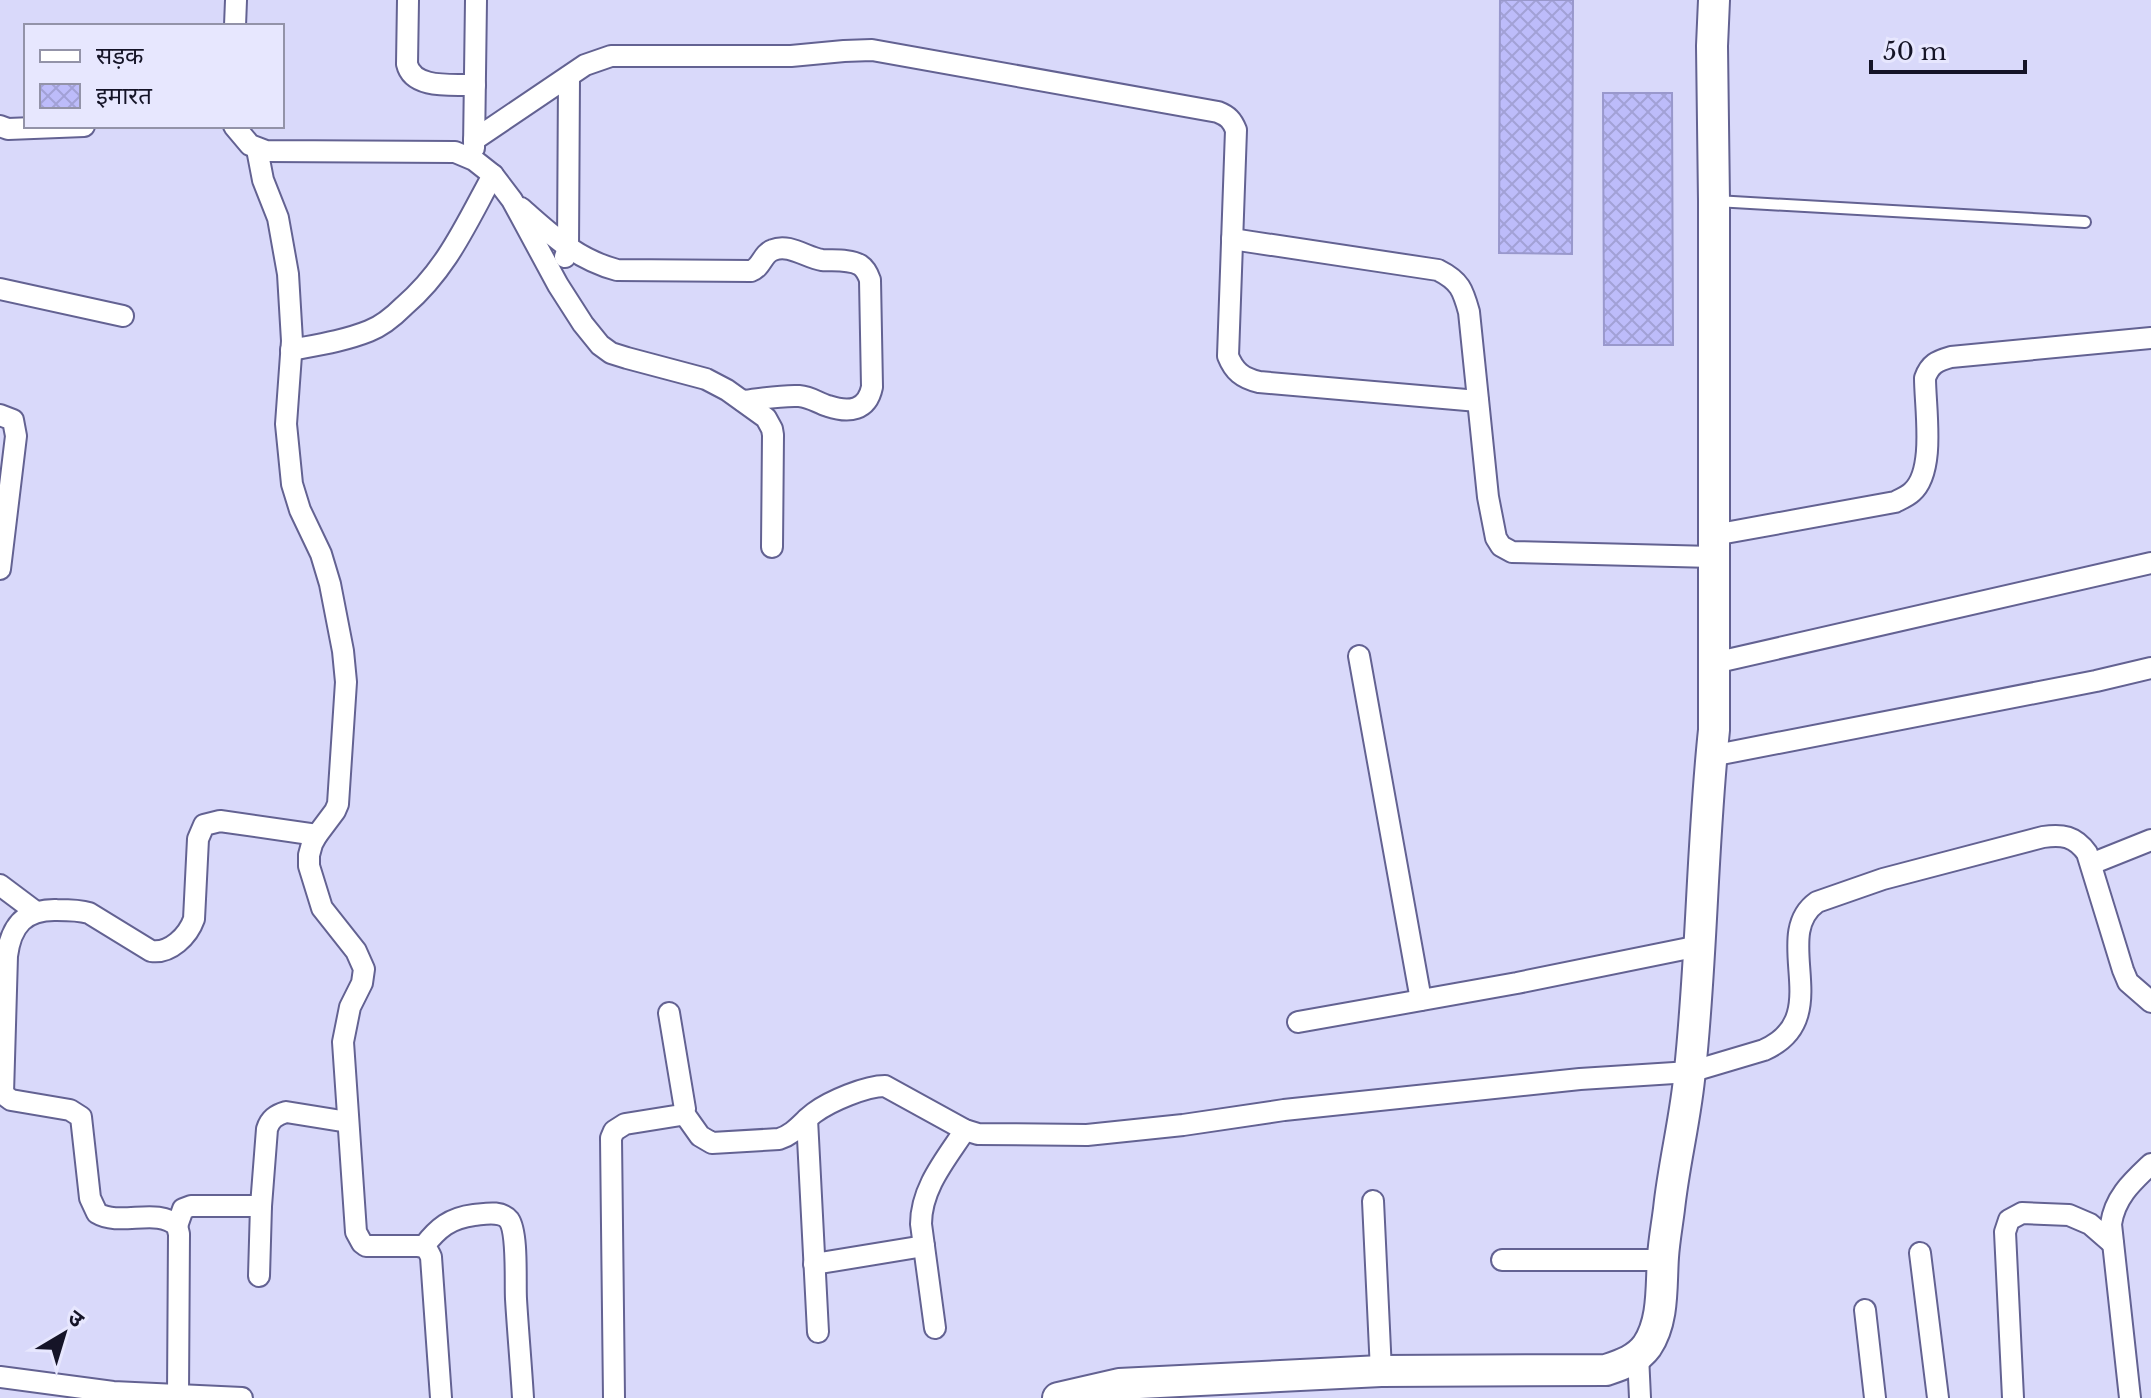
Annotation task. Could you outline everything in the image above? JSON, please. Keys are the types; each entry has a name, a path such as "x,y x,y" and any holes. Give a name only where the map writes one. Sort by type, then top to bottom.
{"street":[{"path":"235,24 236,0"},
{"path":"408,0 407,64 414,78 423,82 475,85"},
{"path":"476,0 474,150 512,200 552,274 600,345 611,353 706,379 766,418 772,429 772,547"},
{"path":"1058,1398 1119,1384 1381,1371 1606,1370 1623,1365 1648,1345 1663,1292 1663,1260 1670,1199 1690,1072 1705,815 1714,730 1714,0"},
{"path":"236,128 250,145 266,151 474,150 585,65 598,59 611,56 791,56 872,50 1218,112 1233,121 1236,130 1228,356 1232,368 1239,375 1259,382 1478,401"},
{"path":"552,274 560,266 568,248 569,77"},
{"path":"0,126 8,129 33,128"},
{"path":"257,149 263,180 278,218 288,274 291,350 286,424 292,484 330,584 346,682 338,804 317,835 309,855 309,866 322,908 356,951 364,969 362,983 350,1007 343,1042 358,1237 366,1246 424,1246"},
{"path":"291,350 337,341 371,330 391,318 427,285 448,259 493,175"},
{"path":"512,200 568,248 593,262 617,270 751,271 757,270 766,255 777,248 861,266 870,280 872,372 870,396 864,405 832,408 815,399 796,396 743,401"},
{"path":"1232,239 1438,270 1452,277 1462,288 1469,312 1488,497 1496,538 1512,552 1713,546 1895,502 1912,493 1924,471 1927,456 1925,378 1936,361 2151,338"},
{"path":"0,289 123,316"},
{"path":"0,415 13,420 16,436 0,569"},
{"path":"1714,663 2151,563"},
{"path":"1359,656 1421,1000"},
{"path":"1711,756 2151,668"},
{"path":"177,1226 167,1219 110,1219 97,1213 90,1198 81,1117 70,1110 11,1100 3,1094 9,940 23,918 36,912 46,909 79,910 151,951 164,951 185,936 194,919 198,839 204,825 220,821 317,835"},
{"path":"683,1112 700,1136 712,1143 779,1139 797,1130 814,1113 834,1102 875,1086 885,1086 965,1130 978,1134 1087,1135 1284,1110 1580,1079 1690,1072 1764,1050 1787,1035 1800,1007 1799,928 1809,908 1817,902 1883,879 2058,835 2080,843 2087,853 2128,982 2151,1002"},
{"path":"2091,864 2151,840"},
{"path":"0,885 36,912"},
{"path":"1298,1022 1517,983 1699,946"},
{"path":"614,1398 611,1138 614,1131 625,1124 677,1116 683,1112 685,1105 669,1013"},
{"path":"259,1276 267,1129 274,1117 286,1112 348,1122"},
{"path":"807,1119 818,1332"},
{"path":"935,1328 921,1210 935,1175 965,1130"},
{"path":"2130,1398 2111,1224 2113,1211 2127,1186 2151,1164"},
{"path":"1373,1201 1381,1371"},
{"path":"178,1395 177,1226 183,1209 191,1206 261,1206"},
{"path":"424,1246 436,1230 464,1216 497,1213 508,1219 514,1241 523,1398"},
{"path":"2013,1398 2005,1232 2009,1220 2022,1213 2069,1215 2090,1224 2113,1244"},
{"path":"424,1246 431,1257 441,1398"},
{"path":"814,1264 924,1246"},
{"path":"1920,1253 1938,1398"},
{"path":"1502,1260 1663,1260"},
{"path":"1865,1310 1875,1398"},
{"path":"1638,1355 1640,1398"},
{"path":"0,1377 54,1391 242,1398"}],"lane":[{"path":"1714,201 2085,222"}],"building":[{"path":"1500,0 1573,0 1572,254 1499,253"},
{"path":"1603,93 1672,93 1673,345 1604,345"}]}
